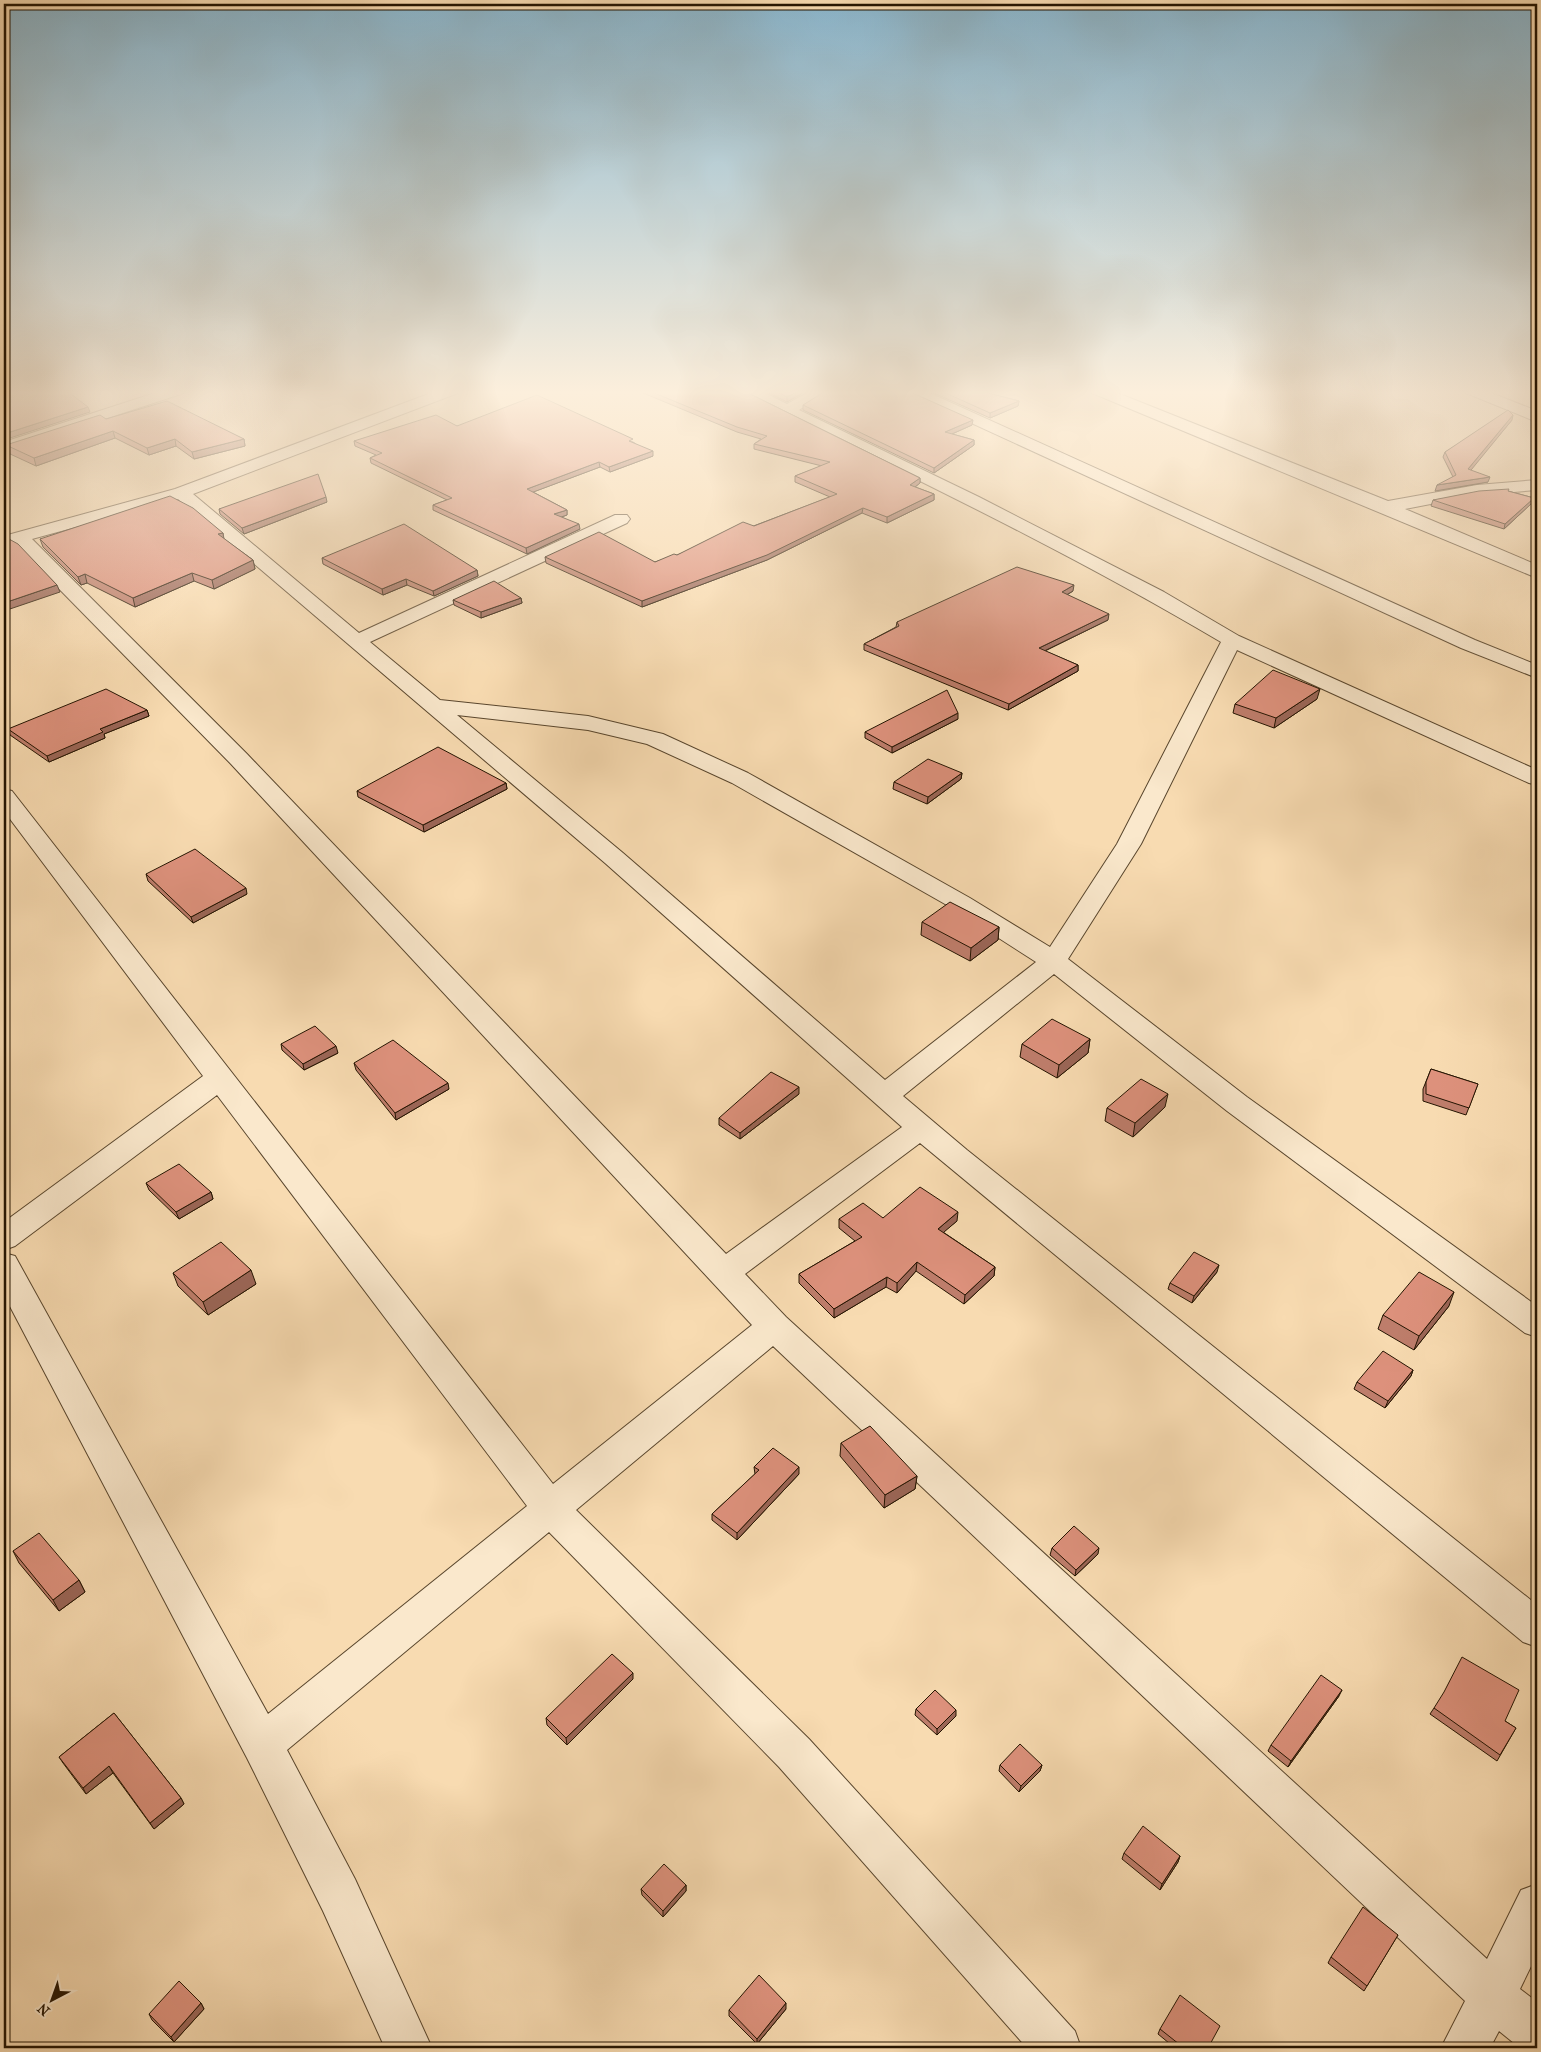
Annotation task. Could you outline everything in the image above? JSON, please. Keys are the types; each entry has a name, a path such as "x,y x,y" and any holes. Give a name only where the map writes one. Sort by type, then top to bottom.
{"street":[{"path":"12,539 181,493 200,486"},
{"path":"941,486 1157,596 1232,640 1537,778"},
{"path":"1121,486 1468,644 1537,672"},
{"path":"1334,486 1537,572"},
{"path":"1520,486 1537,492"},
{"path":"1386,507 1524,486"},
{"path":"181,493 614,858 956,1158 1537,1630"},
{"path":"357,641 621,519"},
{"path":"12,539 239,759 774,1326 1493,1996 1537,2032"},
{"path":"885,1095 1054,961 1128,844 1232,640"},
{"path":"435,706 588,723 656,739 740,778 961,903 1054,961 1237,1104 1537,1324"},
{"path":"4,796 551,1509 794,1753 1058,2048"},
{"path":"4,1238 220,1078"},
{"path":"724,1273 922,1127"},
{"path":"4,1265 262,1744 339,1895 409,2048"},
{"path":"262,1744 774,1326"},
{"path":"1464,2048 1493,1996 1537,1906"}],"building":[{"path":"285,486 322,486 326,497 242,528 219,509"},
{"path":"427,486 536,486 527,489 567,510 554,514 579,524 526,548 433,505 452,498"},
{"path":"818,486 912,486 934,494 887,517 863,508 767,555 642,601 545,557 599,532 655,562 674,554 677,555 743,522 754,526 837,494"},
{"path":"1509,489 1508,491 1534,498 1505,524 1433,500 1479,491"},
{"path":"170,496 193,508 223,533 218,534 253,560 212,580 192,573 133,598 85,574 78,577 40,539"},
{"path":"404,524 477,570 433,591 406,579 382,589 322,558"},
{"path":"9,539 18,544 57,585 4,603 4,540"},
{"path":"1017,567 1074,585 1062,592 1109,614 1039,648 1078,665 1009,704 864,644 899,626 897,622"},
{"path":"494,581 521,598 481,612 453,600"},
{"path":"1273,670 1320,689 1276,718 1235,704"},
{"path":"106,689 147,710 100,729 103,732 47,756 8,729"},
{"path":"947,690 958,713 892,747 865,732"},
{"path":"438,747 506,783 423,825 357,791"},
{"path":"928,759 962,773 928,797 894,782"},
{"path":"195,849 246,888 191,917 146,874"},
{"path":"950,902 999,927 971,948 922,922"},
{"path":"1052,1019 1090,1039 1059,1065 1022,1044"},
{"path":"315,1026 336,1046 303,1064 281,1044"},
{"path":"393,1040 448,1083 395,1113 354,1063"},
{"path":"1431,1069 1478,1084 1469,1108 1426,1094 1426,1082"},
{"path":"771,1072 799,1087 740,1133 719,1118"},
{"path":"1141,1079 1168,1094 1135,1123 1107,1108"},
{"path":"179,1164 211,1192 176,1212 146,1183"},
{"path":"920,1187 958,1212 938,1229 995,1267 965,1295 917,1262 897,1283 887,1277 834,1309 799,1274 862,1237 839,1219 863,1203 883,1218"},
{"path":"221,1242 251,1270 203,1302 173,1273"},
{"path":"1194,1252 1219,1265 1194,1296 1170,1283"},
{"path":"1419,1272 1454,1292 1419,1336 1383,1315"},
{"path":"1383,1351 1413,1370 1388,1401 1357,1382"},
{"path":"870,1426 917,1476 885,1495 841,1443"},
{"path":"773,1448 799,1467 737,1533 712,1514 759,1470 754,1467"},
{"path":"1074,1526 1099,1548 1076,1570 1052,1548"},
{"path":"39,1533 79,1580 53,1600 13,1551"},
{"path":"612,1654 633,1673 566,1738 546,1718"},
{"path":"1462,1657 1519,1690 1505,1721 1516,1728 1500,1755 1434,1708"},
{"path":"1321,1675 1342,1690 1291,1761 1271,1745"},
{"path":"935,1690 956,1710 937,1729 916,1709"},
{"path":"114,1713 181,1798 150,1823 109,1766 83,1788 59,1757"},
{"path":"1020,1744 1042,1765 1021,1786 1000,1765"},
{"path":"1143,1826 1180,1856 1162,1884 1124,1853"},
{"path":"664,1864 686,1885 663,1911 641,1889"},
{"path":"1363,1907 1398,1935 1367,1986 1331,1957"},
{"path":"759,1975 786,2003 757,2039 729,2010"},
{"path":"179,1981 201,2003 171,2037 149,2014"},
{"path":"1180,1995 1220,2026 1208,2048 1184,2048 1160,2029"},
{"path":"602,2042 606,2048 596,2048"}]}
